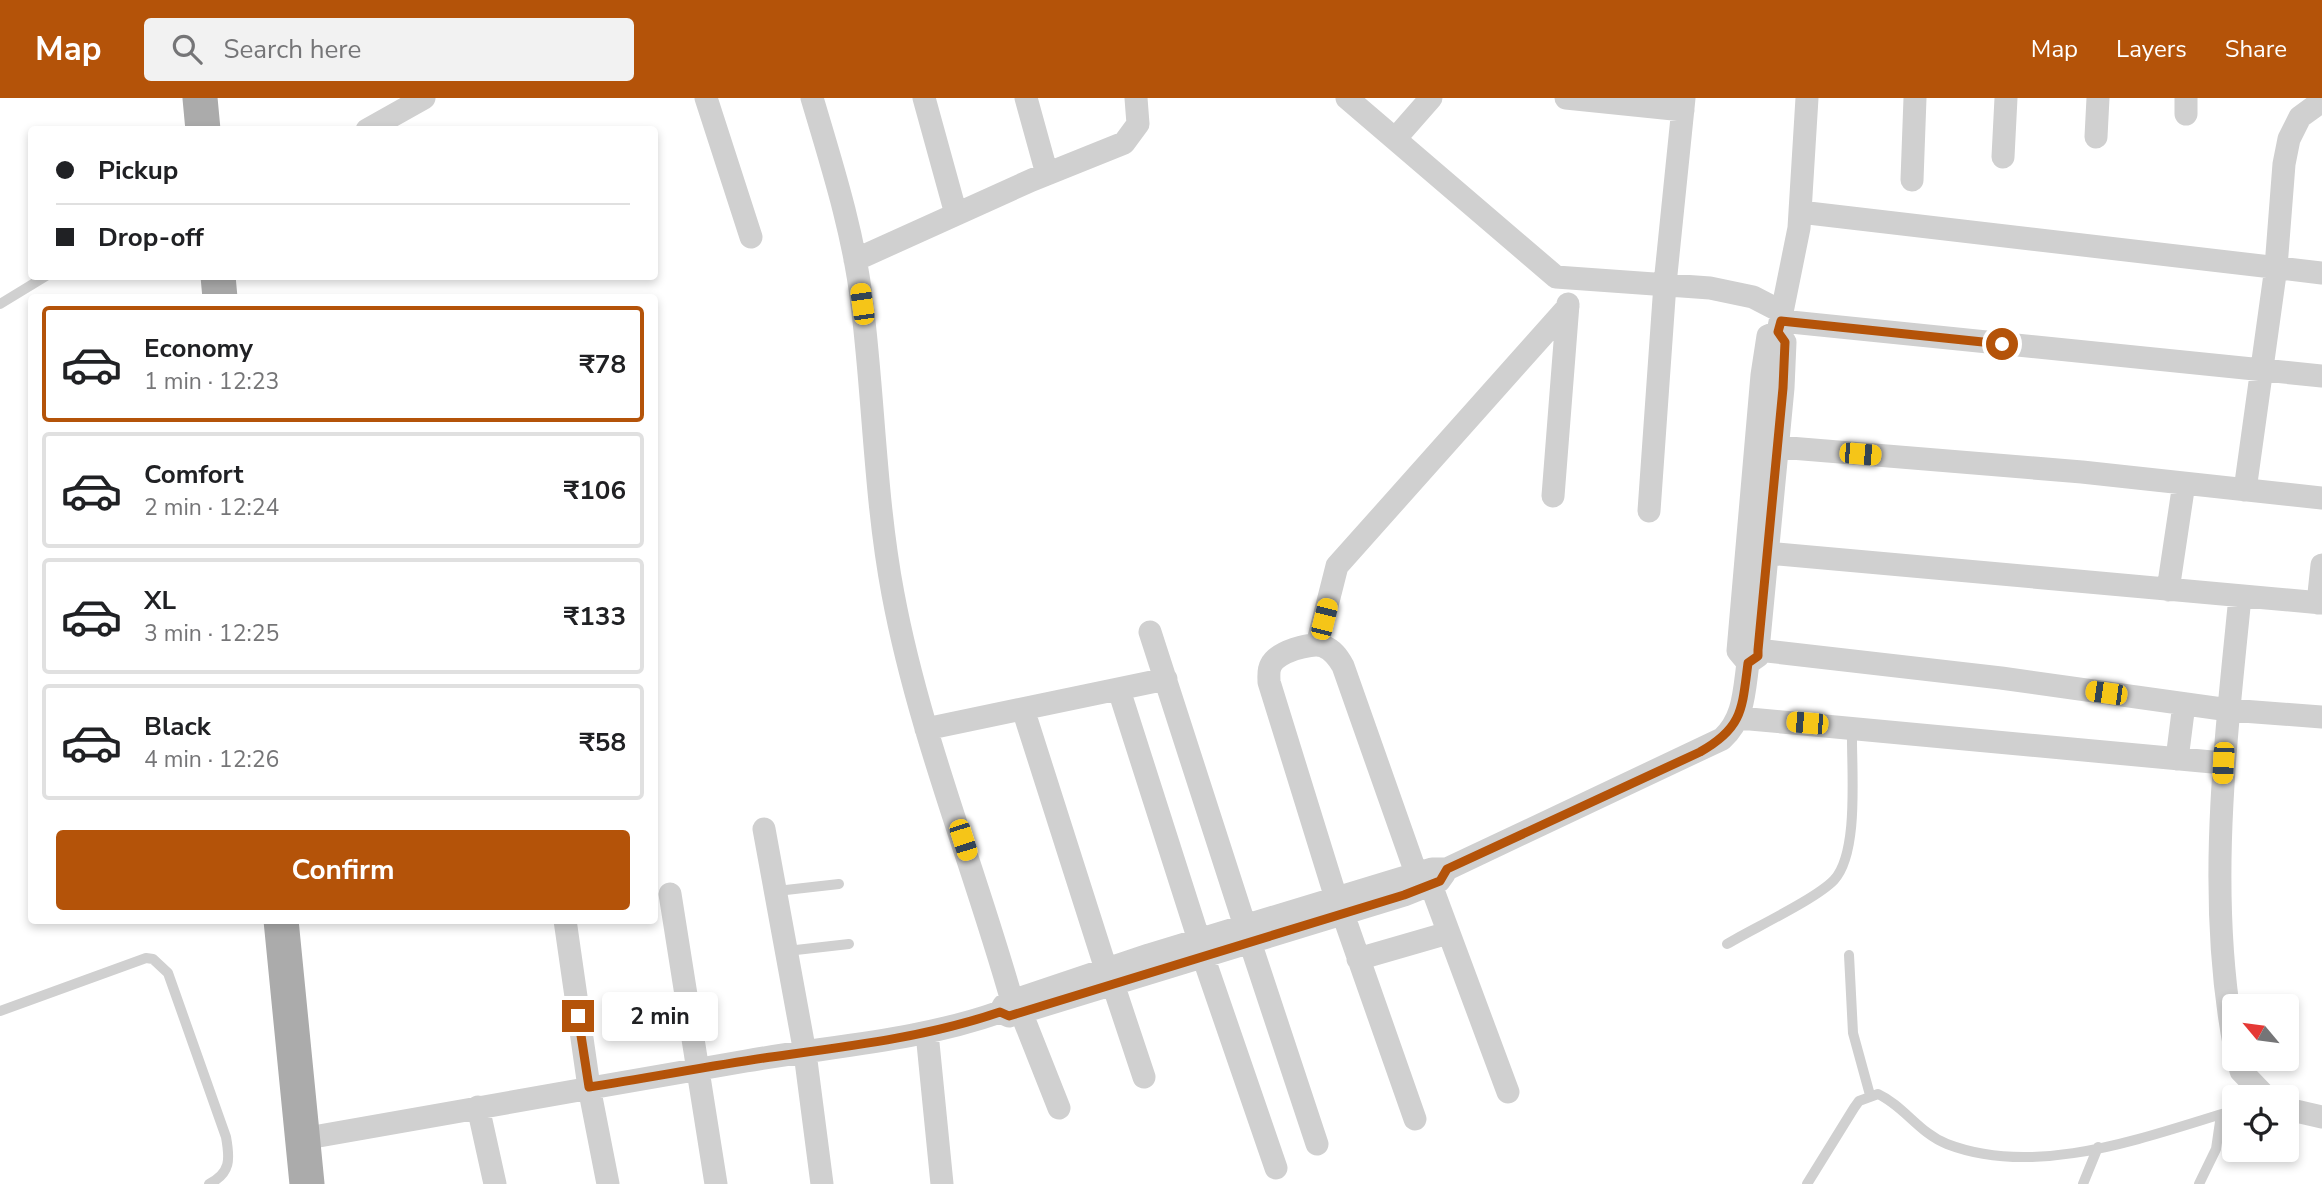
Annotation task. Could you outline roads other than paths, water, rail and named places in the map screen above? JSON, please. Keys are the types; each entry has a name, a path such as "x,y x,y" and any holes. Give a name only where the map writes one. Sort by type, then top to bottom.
{"main road":[{"path":"200,98 203,126"},
{"path":"281,924 307,1184"}],"street":[{"path":"374,126 424,98"},
{"path":"706,98 751,237"},
{"path":"812,98 855,260 892,591 926,729 987,912 1011,1009 1059,1108"},
{"path":"924,98 956,214"},
{"path":"1026,98 1047,174"},
{"path":"855,260 1047,174 1124,143 1138,124 1136,98"},
{"path":"1347,98 1556,277 1665,284 1735,292 1780,322 2322,376"},
{"path":"1395,139 1431,98"},
{"path":"1566,98 1683,104 1665,284 1648,511"},
{"path":"302,1139 589,1087 956,1027 1431,876 1700,752 1722,739 1739,718 1753,657 1767,553 1785,342 1780,322 1800,212 1807,98"},
{"path":"1912,180 1915,98"},
{"path":"2003,156 2006,98"},
{"path":"2096,137 2098,98"},
{"path":"2245,489 2276,267 2284,164 2289,139 2300,117 2322,101"},
{"path":"1800,212 2322,273"},
{"path":"1553,496 1570,280"},
{"path":"1317,645 1337,566 1568,307"},
{"path":"1780,322 1768,336 1762,375 1738,651 1753,657 2001,678 2228,710 2322,717"},
{"path":"1777,447 2322,498"},
{"path":"2168,590 2184,483"},
{"path":"1767,553 2320,603 2322,565"},
{"path":"2226,994 2218,888 2223,763 2240,597"},
{"path":"1150,632 1317,1144"},
{"path":"1415,1119 1339,906 1269,682 1270,665 1276,659 1317,645 1332,651 1343,666 1431,876 1448,933 1508,1092"},
{"path":"926,729 1166,679"},
{"path":"1119,690 1201,948 1276,1168"},
{"path":"2177,759 2185,704"},
{"path":"1023,709 1144,1077"},
{"path":"1739,718 2223,763"},
{"path":"764,829 805,1053 822,1184"},
{"path":"670,894 716,1184"},
{"path":"566,924 589,1087 608,1184"},
{"path":"1358,959 1448,933"},
{"path":"927,1032 942,1184"},
{"path":"2241,1071 2254,1085"},
{"path":"478,1107 495,1184"},
{"path":"2299,1111 2322,1116"}],"lane":[{"path":"0,304 39,280"},
{"path":"1727,944 1821,890 1838,875 1849,839 1852,727"},
{"path":"777,891 839,884"},
{"path":"786,951 849,944"},
{"path":"1849,956 1853,1033 1870,1095"},
{"path":"0,1011 146,958 160,964 168,973 226,1137 229,1166 225,1173 209,1184"},
{"path":"1807,1184 1854,1108 1870,1095 1878,1094 1888,1098 1927,1134 1944,1143 1990,1156 2027,1156 2098,1147 2221,1115 2216,1149 2199,1184"},
{"path":"2083,1184 2098,1147"}]}
